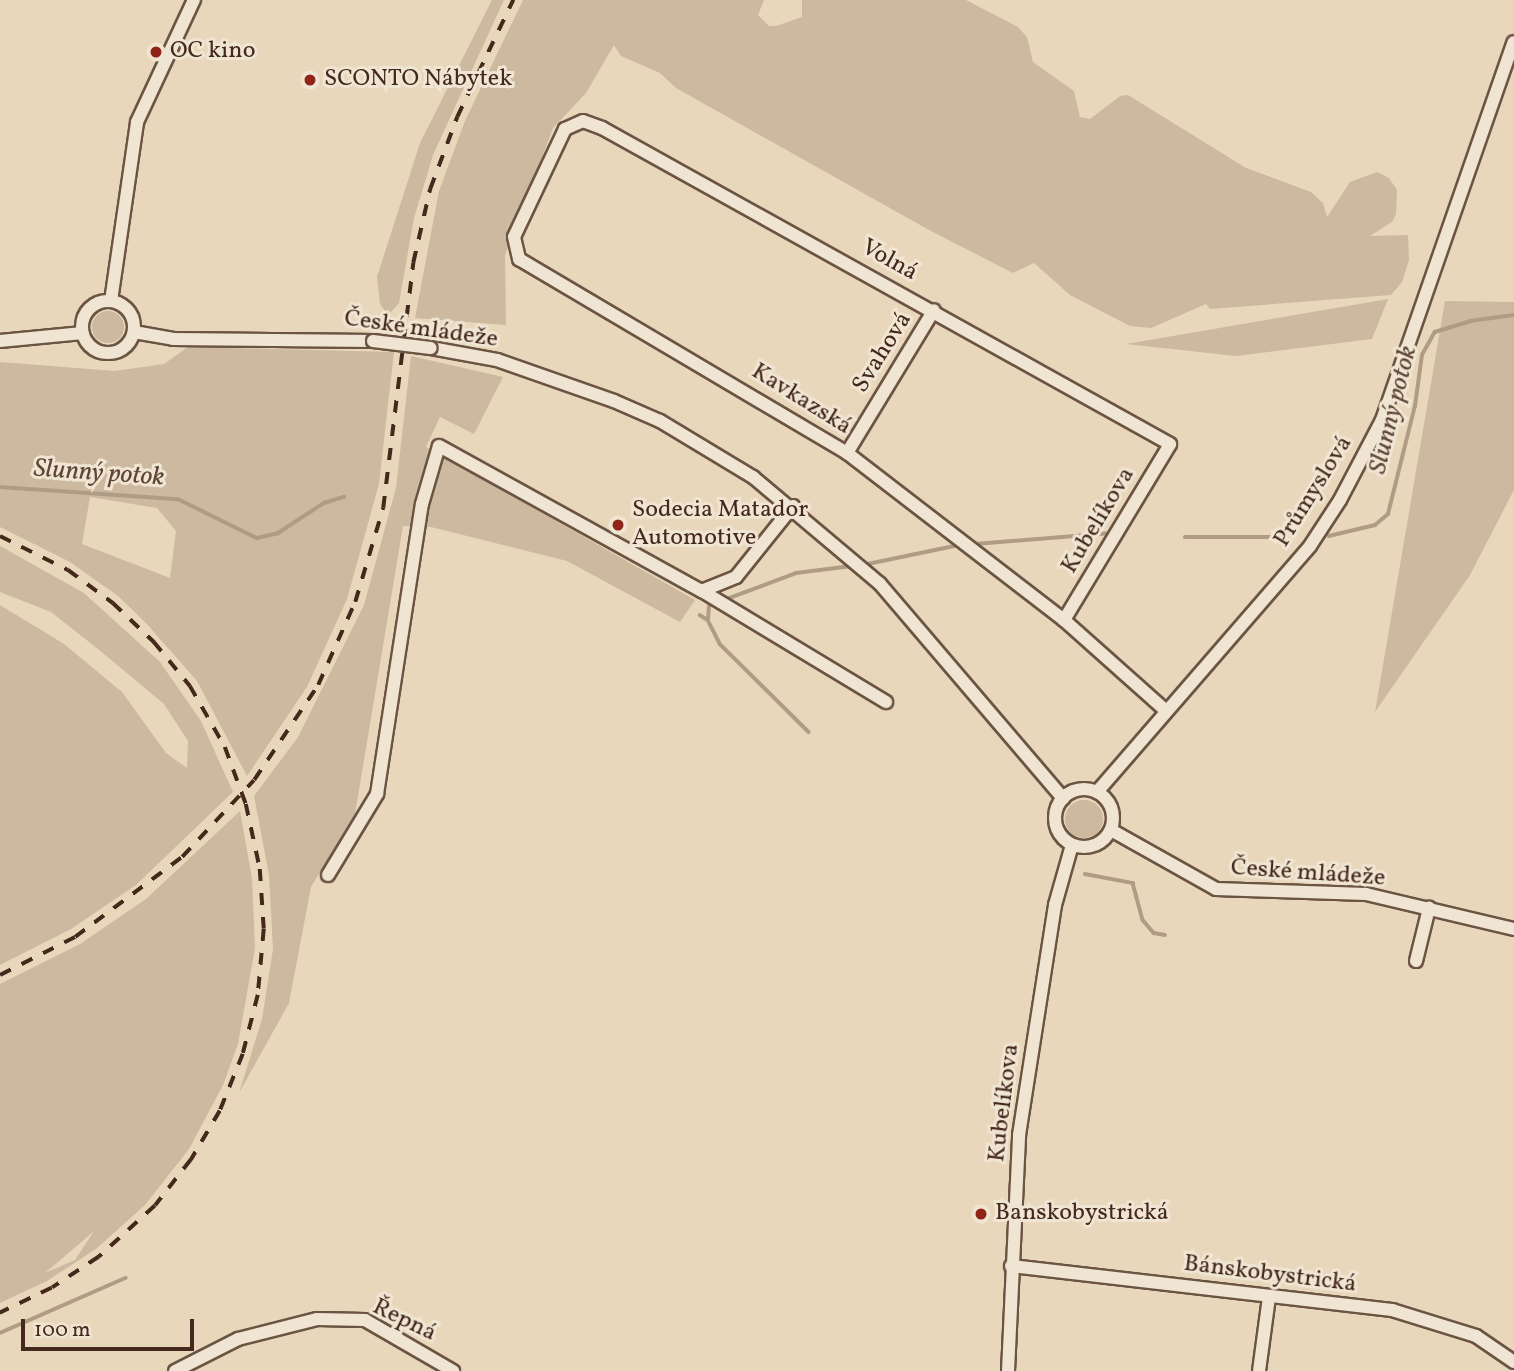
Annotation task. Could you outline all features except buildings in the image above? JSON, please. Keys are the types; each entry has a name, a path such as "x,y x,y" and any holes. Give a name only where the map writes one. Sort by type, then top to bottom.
{"street":[{"path":"111,301 137,122 194,0"},
{"name":"Průmyslová","path":"1097,792 1165,710 1310,546 1382,420 1514,41"},
{"name":"Kavkazská","path":"583,121 565,129 539,177 514,237 519,259 846,453 1064,620 1165,710"},
{"name":"Volná","path":"583,121 754,208 1170,444"},
{"path":"111,301 129,312 134,332 125,347 109,353 92,348 83,333 83,318 90,308 111,301"},
{"name":"Svahová","path":"846,453 934,310"},
{"name":"České mládeže","path":"134,332 173,339 373,341 497,360 614,401 707,447 793,506 872,576 1063,798"},
{"path":"0,341 83,333"},
{"name":"Kubelíkova","path":"1064,620 1170,444"},
{"path":"328,876 377,794 422,504 439,446 702,592 886,702"},
{"path":"702,592 736,577 793,506"},
{"path":"1077,790 1097,792 1112,811 1111,830 1097,845 1072,845 1060,835 1055,821 1063,798 1077,790"},
{"name":"České mládeže","path":"1111,830 1216,889 1366,894 1514,929"},
{"name":"Kubelíkova","path":"1008,1371 1019,1135 1055,905 1072,845"},
{"path":"1416,961 1429,908"},
{"name":"Bánskobystrická","path":"1011,1266 1392,1310 1476,1336 1514,1362"},
{"path":"1259,1371 1269,1297"},
{"name":"Řepná","path":"175,1371 238,1339 317,1319 365,1320 453,1371"}],"shaded area":[{"path":"492,0 504,0 433,155 414,218 399,303 388,315 380,304 377,277 420,143"},
{"path":"523,0 764,0 758,15 769,26 776,26 802,17 802,0 966,0 1018,27 1027,37 1033,62 1074,91 1080,117 1090,119 1120,96 1128,95 1246,168 1311,192 1323,203 1327,217 1350,182 1377,172 1389,178 1397,190 1396,214 1392,222 1370,236 1408,235 1409,260 1402,282 1391,295 1210,309 1206,304 1151,328 1130,326 1070,295 1034,263 1013,273 929,230 676,88 660,73 621,56 614,45 586,93 553,128 505,255 506,325 415,318 439,191 465,121"},
{"path":"1388,299 1372,339 1236,356 1126,344"},
{"path":"1445,301 1514,302 1514,490 1470,575 1375,712"},
{"path":"108,311 119,316 124,327 119,338 108,343 97,338 92,327 97,316"},
{"path":"188,347 394,352 379,484 347,599 307,687 247,776 197,681 146,623 118,596 70,562 0,527 0,362 115,371 164,364","holes":["90,497 157,508 176,531 170,578 82,544"]},
{"path":"411,356 503,377 474,434 440,417 426,447 695,600 680,622 567,561 431,527 403,526 355,814 311,887 289,1003 239,1093 262,1019 273,949 269,875 254,796 298,737 364,605 396,488"},
{"path":"0,546 84,593 160,662 201,721 233,792 136,885 71,929 0,965 0,605 64,644 122,692 166,753 187,768 188,741 164,704 98,649 51,612 0,592"},
{"path":"1084,800 1097,806 1103,819 1097,832 1084,838 1071,832 1065,819 1071,806"},
{"path":"240,811 252,878 255,948 238,1044 223,1085 189,1149 145,1205 96,1249 47,1281 0,1303 0,984 80,944 146,899","holes":["94,1231 75,1260 45,1273"]}],"waterway":[{"name":"Slunný potok","path":"1329,536 1375,525 1388,514 1415,406 1422,355 1435,332 1470,321 1514,315"},
{"name":"Slunný potok","path":"0,487 178,499 257,538 278,533 324,503 344,497"},
{"name":"Slunný potok","path":"975,544 1112,533"},
{"name":"Slunný potok","path":"1185,537 1282,537"},
{"name":"Slunný potok","path":"863,565 960,545"},
{"name":"Slunný potok","path":"727,599 796,573 852,566"},
{"name":"Slunný potok","path":"700,615 708,620 709,607"},
{"path":"708,620 720,644 809,732"},
{"path":"1085,874 1133,883 1143,920 1154,933 1165,935"},
{"path":"0,1333 125,1278"}],"railway":[{"path":"0,975 75,937 182,857 254,780 318,685 355,602 383,508 413,263 430,189 457,117 513,0"},
{"path":"0,536 68,570 113,603 154,642 190,686 225,747 246,804 260,869 264,929 258,995 243,1054 220,1111 191,1160 155,1206 99,1257 52,1288 0,1313"}],"place":[{"name":"OC kino","path":"156,52"},
{"name":"SCONTO Nábytek","path":"310,80"},
{"name":"Sodecia Matador Automotive","path":"618,525"},
{"name":"Banskobystrická","path":"981,1214"}]}
